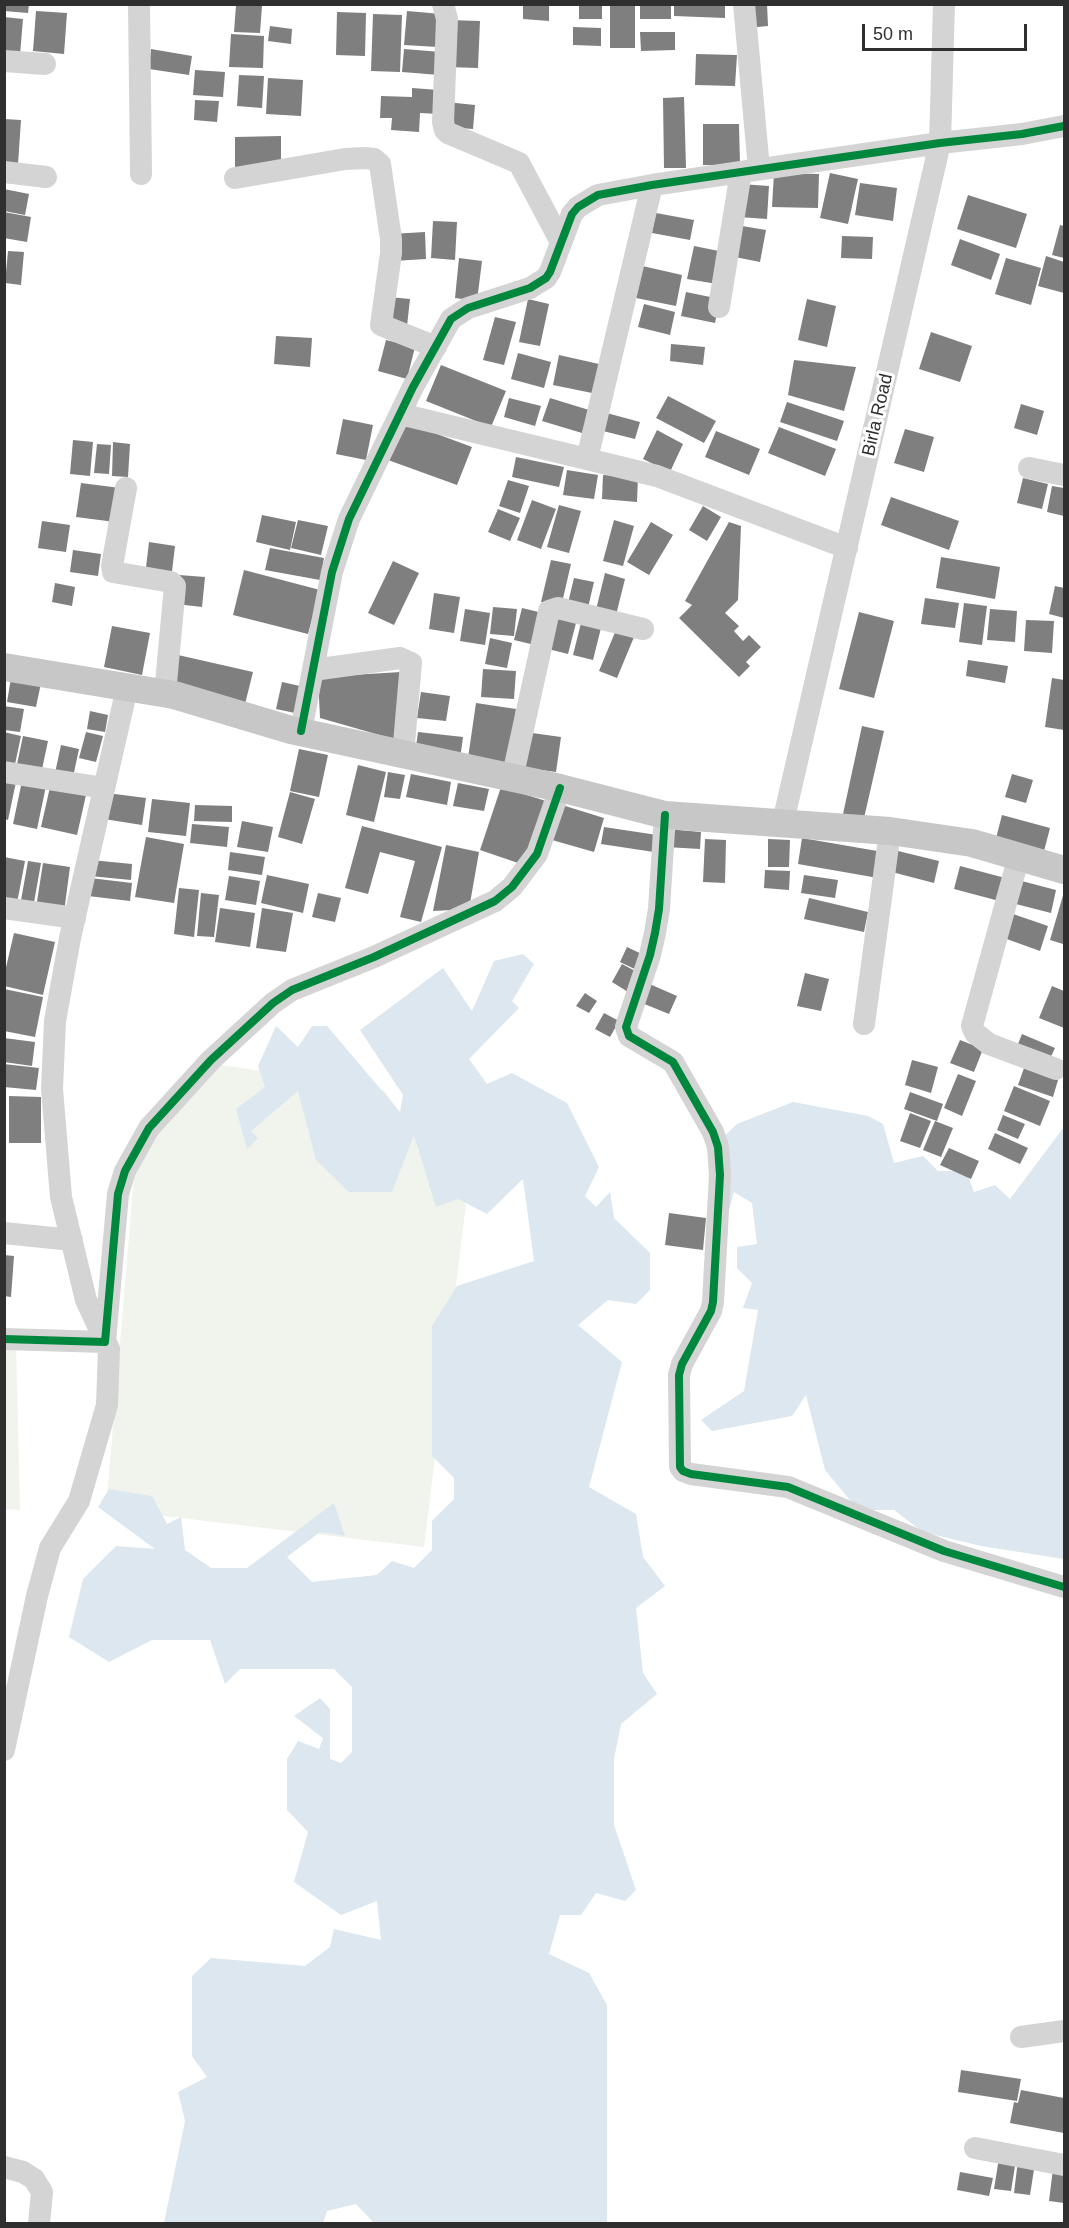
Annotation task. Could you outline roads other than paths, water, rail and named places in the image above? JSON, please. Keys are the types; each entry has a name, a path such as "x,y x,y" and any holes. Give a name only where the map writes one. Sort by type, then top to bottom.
{"main road":[{"path":"5,671 165,694 291,730 560,789 665,815 890,831 972,843 1065,870"}],"street":[{"path":"139,4 141,174"},
{"path":"443,4 447,20 443,122 445,130 519,163 561,242"},
{"path":"719,307 750,170 744,4"},
{"name":"Birla Road","path":"783,822 940,143 944,4"},
{"path":"4,61 45,64"},
{"path":"301,731 332,572 349,519 400,414 451,319 478,304 530,288 540,282 550,272 572,214 578,207 598,195 652,185 940,143 1022,134 1065,126"},
{"path":"235,178 345,159 374,159 380,164 391,239 381,325 436,346"},
{"path":"4,172 46,177"},
{"path":"586,459 652,185"},
{"path":"400,414 657,476 847,548"},
{"path":"1029,468 1065,475"},
{"path":"126,488 112,566 113,572 171,582 175,586 165,694"},
{"path":"512,779 549,612 558,608 644,629"},
{"path":"313,670 400,658 411,663 403,754"},
{"path":"107,1345 86,1300 61,1197 52,1089 55,1021 75,918 127,688"},
{"path":"4,772 104,789"},
{"path":"4,1750 37,1596 50,1548 79,1501 107,1405 107,1345 118,1194 124,1171 149,1128 211,1060 273,1003 292,990 374,957 495,901 512,887 537,854 560,789"},
{"path":"665,815 659,909 655,933 626,1027 629,1036 673,1062 713,1132 718,1147 720,1175 713,1302 711,1311 682,1364 679,1375 680,1467 691,1474 788,1487 944,1551 1065,1587"},
{"path":"864,1024 890,831"},
{"path":"1019,856 972,1026 975,1033 989,1044 1056,1069"},
{"path":"4,908 75,918"},
{"path":"4,1233 72,1240"},
{"path":"4,1339 107,1345"},
{"path":"1022,2037 1065,2031"},
{"path":"975,2148 1065,2165"},
{"path":"4,2167 23,2172 34,2179 42,2192 39,2223"}]}
